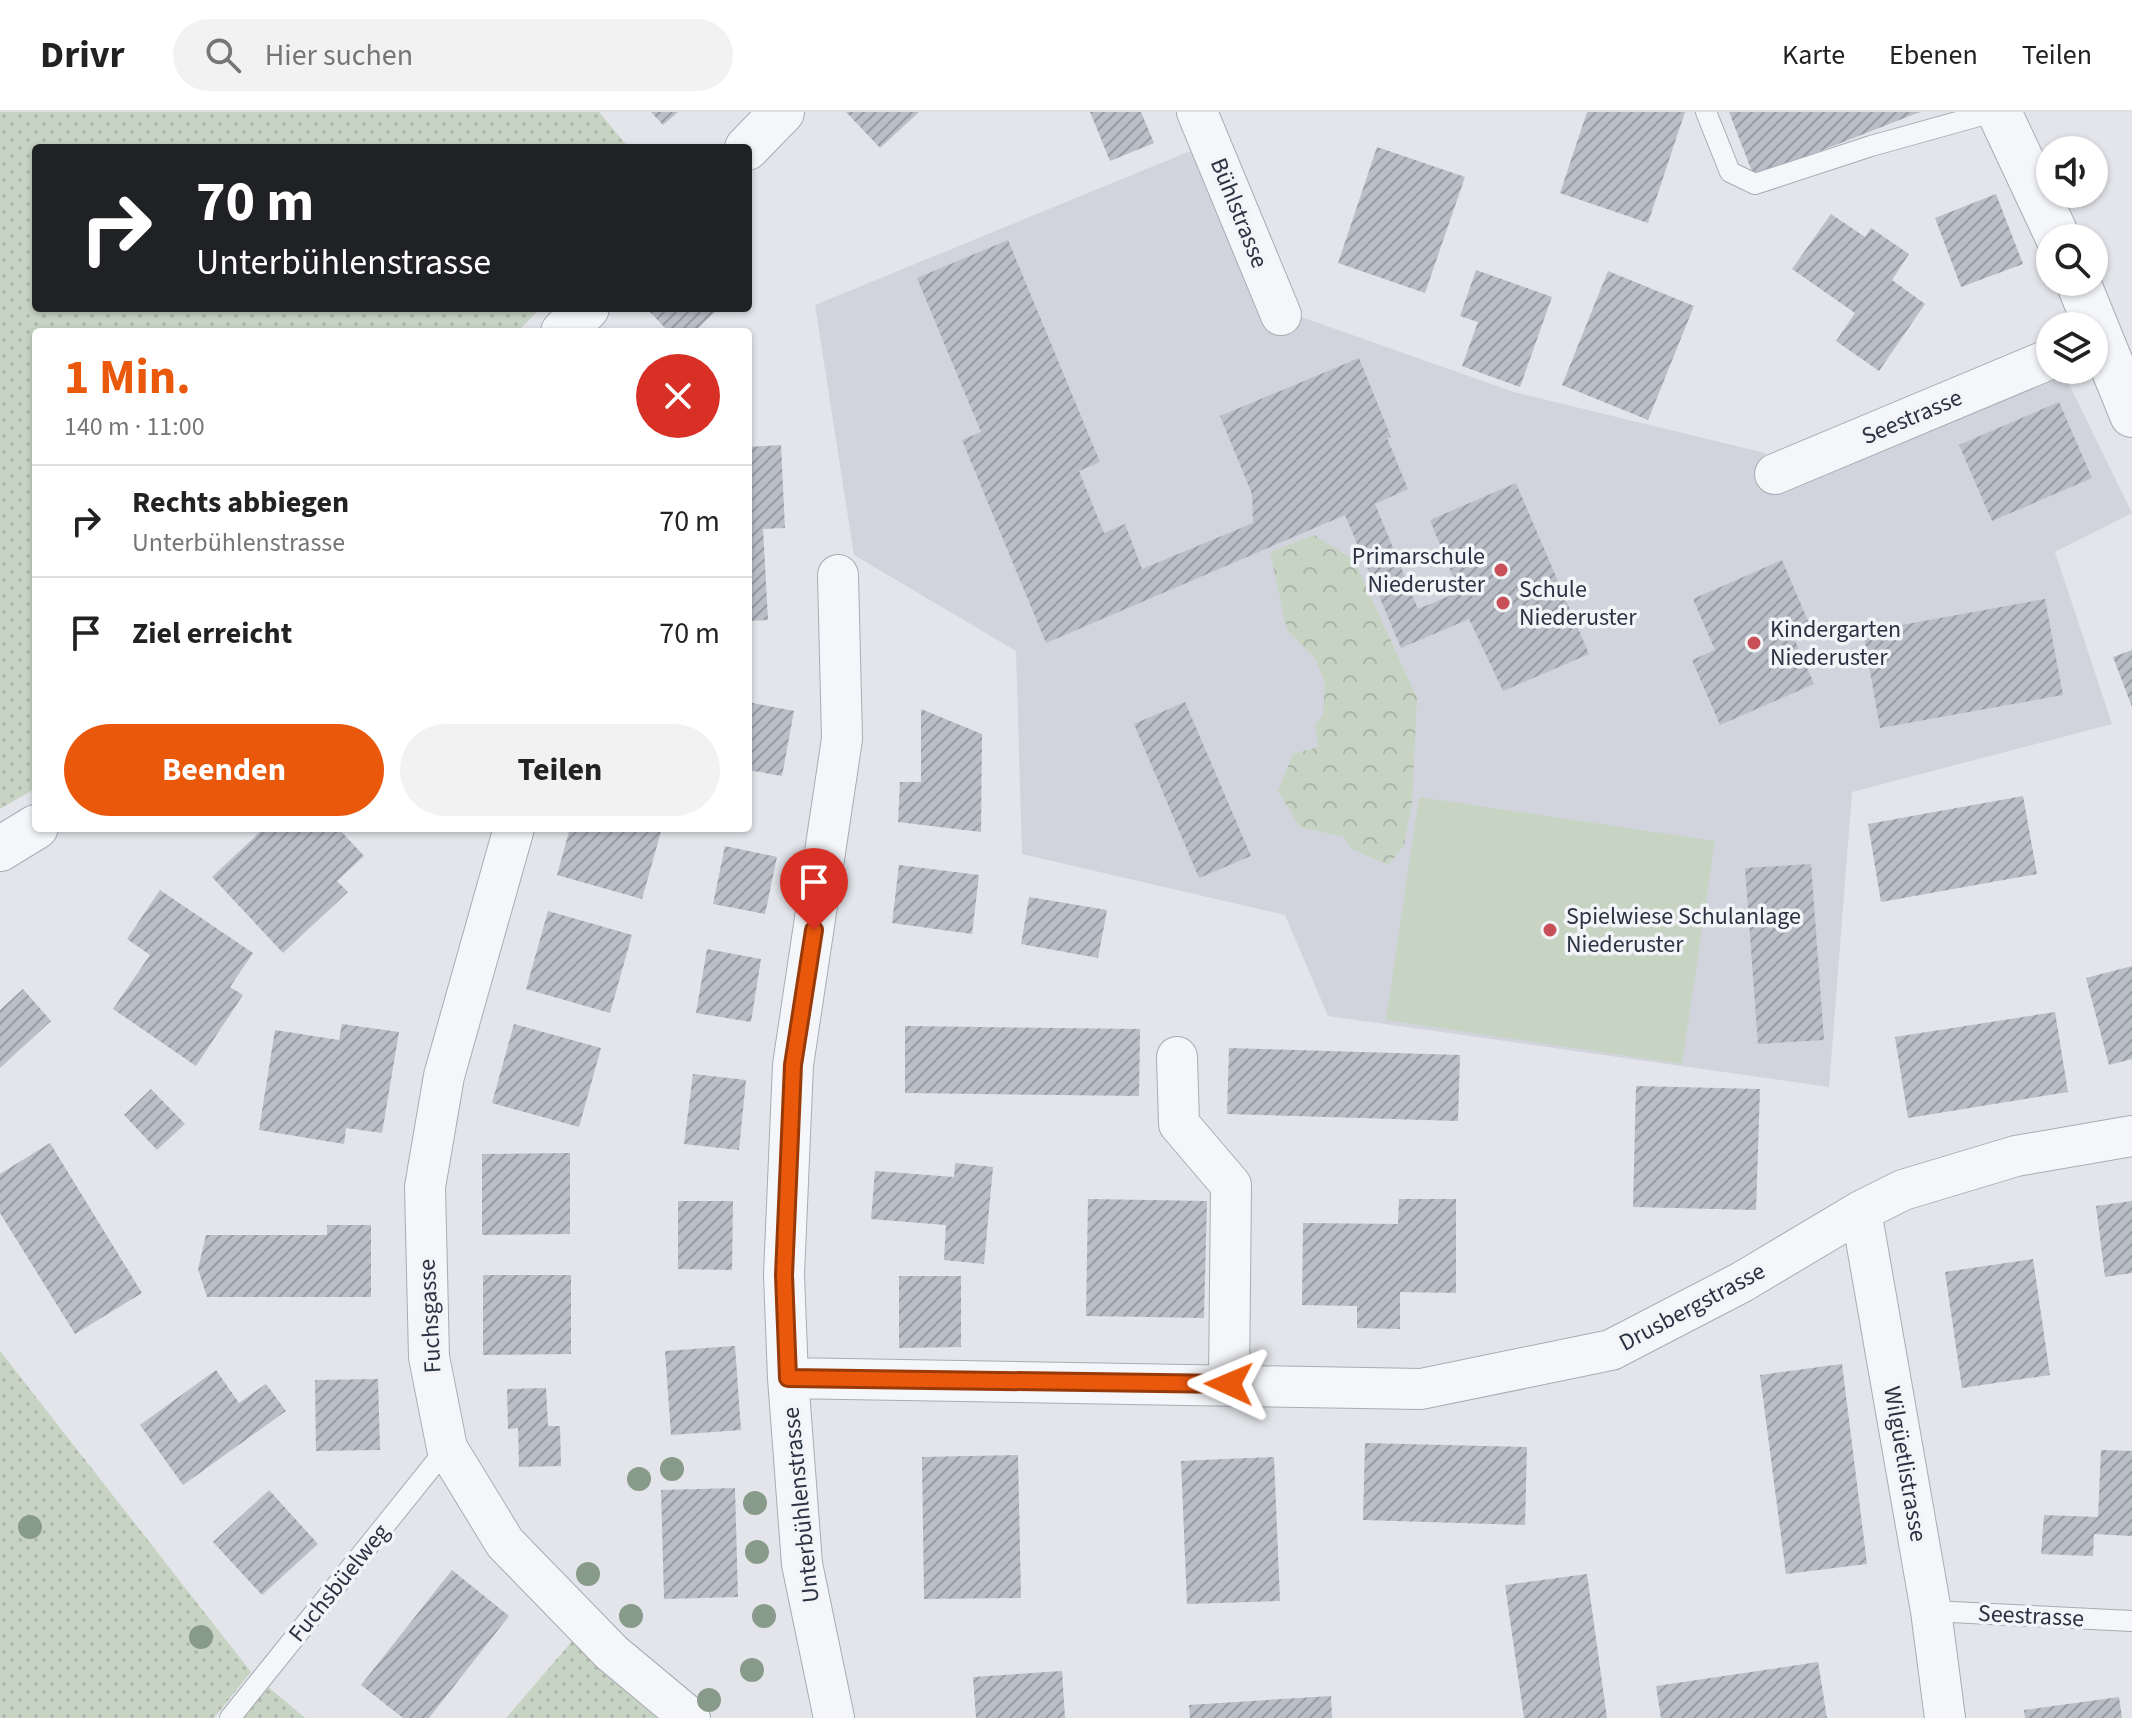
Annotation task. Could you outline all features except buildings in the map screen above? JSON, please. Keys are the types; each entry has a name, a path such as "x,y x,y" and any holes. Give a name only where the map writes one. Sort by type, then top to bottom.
{"street":[{"path":"751,144 782,112"},
{"name":"Bühlstrasse","path":"1197,112 1281,315"},
{"path":"1996,112 2051,224"},
{"path":"567,328 583,312"},
{"path":"2108,361 2132,415"},
{"name":"Seestrasse","path":"1775,474 2036,365"},
{"name":"Unterbühlenstrasse","path":"834,1718 802,1564 788,1378 784,1275 793,1065 842,739 838,575"},
{"path":"0,849 32,829"},
{"name":"Fuchsgasse","path":"513,832 444,1076 425,1187 429,1357 447,1448 505,1543 612,1653 690,1718"},
{"path":"1177,1057 1179,1124 1231,1185 1229,1384"},
{"name":"Drusbergstrasse","path":"788,1378 1421,1389 1611,1350 1742,1282 1861,1211 1903,1190 2016,1156 2132,1136"},
{"name":"Wilgüetlistrasse","path":"1861,1211 1931,1611 1945,1718"}],"lane":[{"path":"1706,112 1730,172 1755,184 1871,146 1996,112"},
{"name":"Fuchsbüelweg","path":"230,1718 447,1448"},
{"name":"Seestrasse","path":"1931,1611 2132,1621"}],"shaded area":[{"name":"Schule Niederuster","path":"1200,147 1264,304 1514,392 1765,453 1780,486 2044,384 2069,384 2132,513 2055,552 2112,724 1852,792 1829,1087 1328,1016 1285,915 1022,854 1016,651 854,555 815,305"}],"green space":[{"path":"0,112 599,112 626,144 32,144 32,312 537,312 521,328 32,328 32,790 0,809"},
{"path":"1314,535 1354,560 1417,698 1412,803 1404,846 1388,865 1352,849 1344,837 1300,827 1278,791 1293,754 1318,747 1315,724 1323,715 1325,683 1315,658 1287,630 1270,552"},
{"name":"Spielwiese Schulanlage Niederuster","path":"1419,797 1715,841 1682,1064 1386,1020"},
{"path":"0,1351 251,1672 214,1718 0,1718"},
{"path":"574,1639 670,1718 506,1718"},
{"path":"266,1685 305,1718 240,1718"}],"place":[{"name":"Primarschule Niederuster","path":"1501,570"},
{"name":"Schule Niederuster","path":"1503,603"},
{"name":"Kindergarten Niederuster","path":"1754,643"},
{"name":"Spielwiese Schulanlage Niederuster","path":"1550,930"}],"route":[{"path":"814,930 793,1065 784,1275 788,1378 1229,1384"}]}
